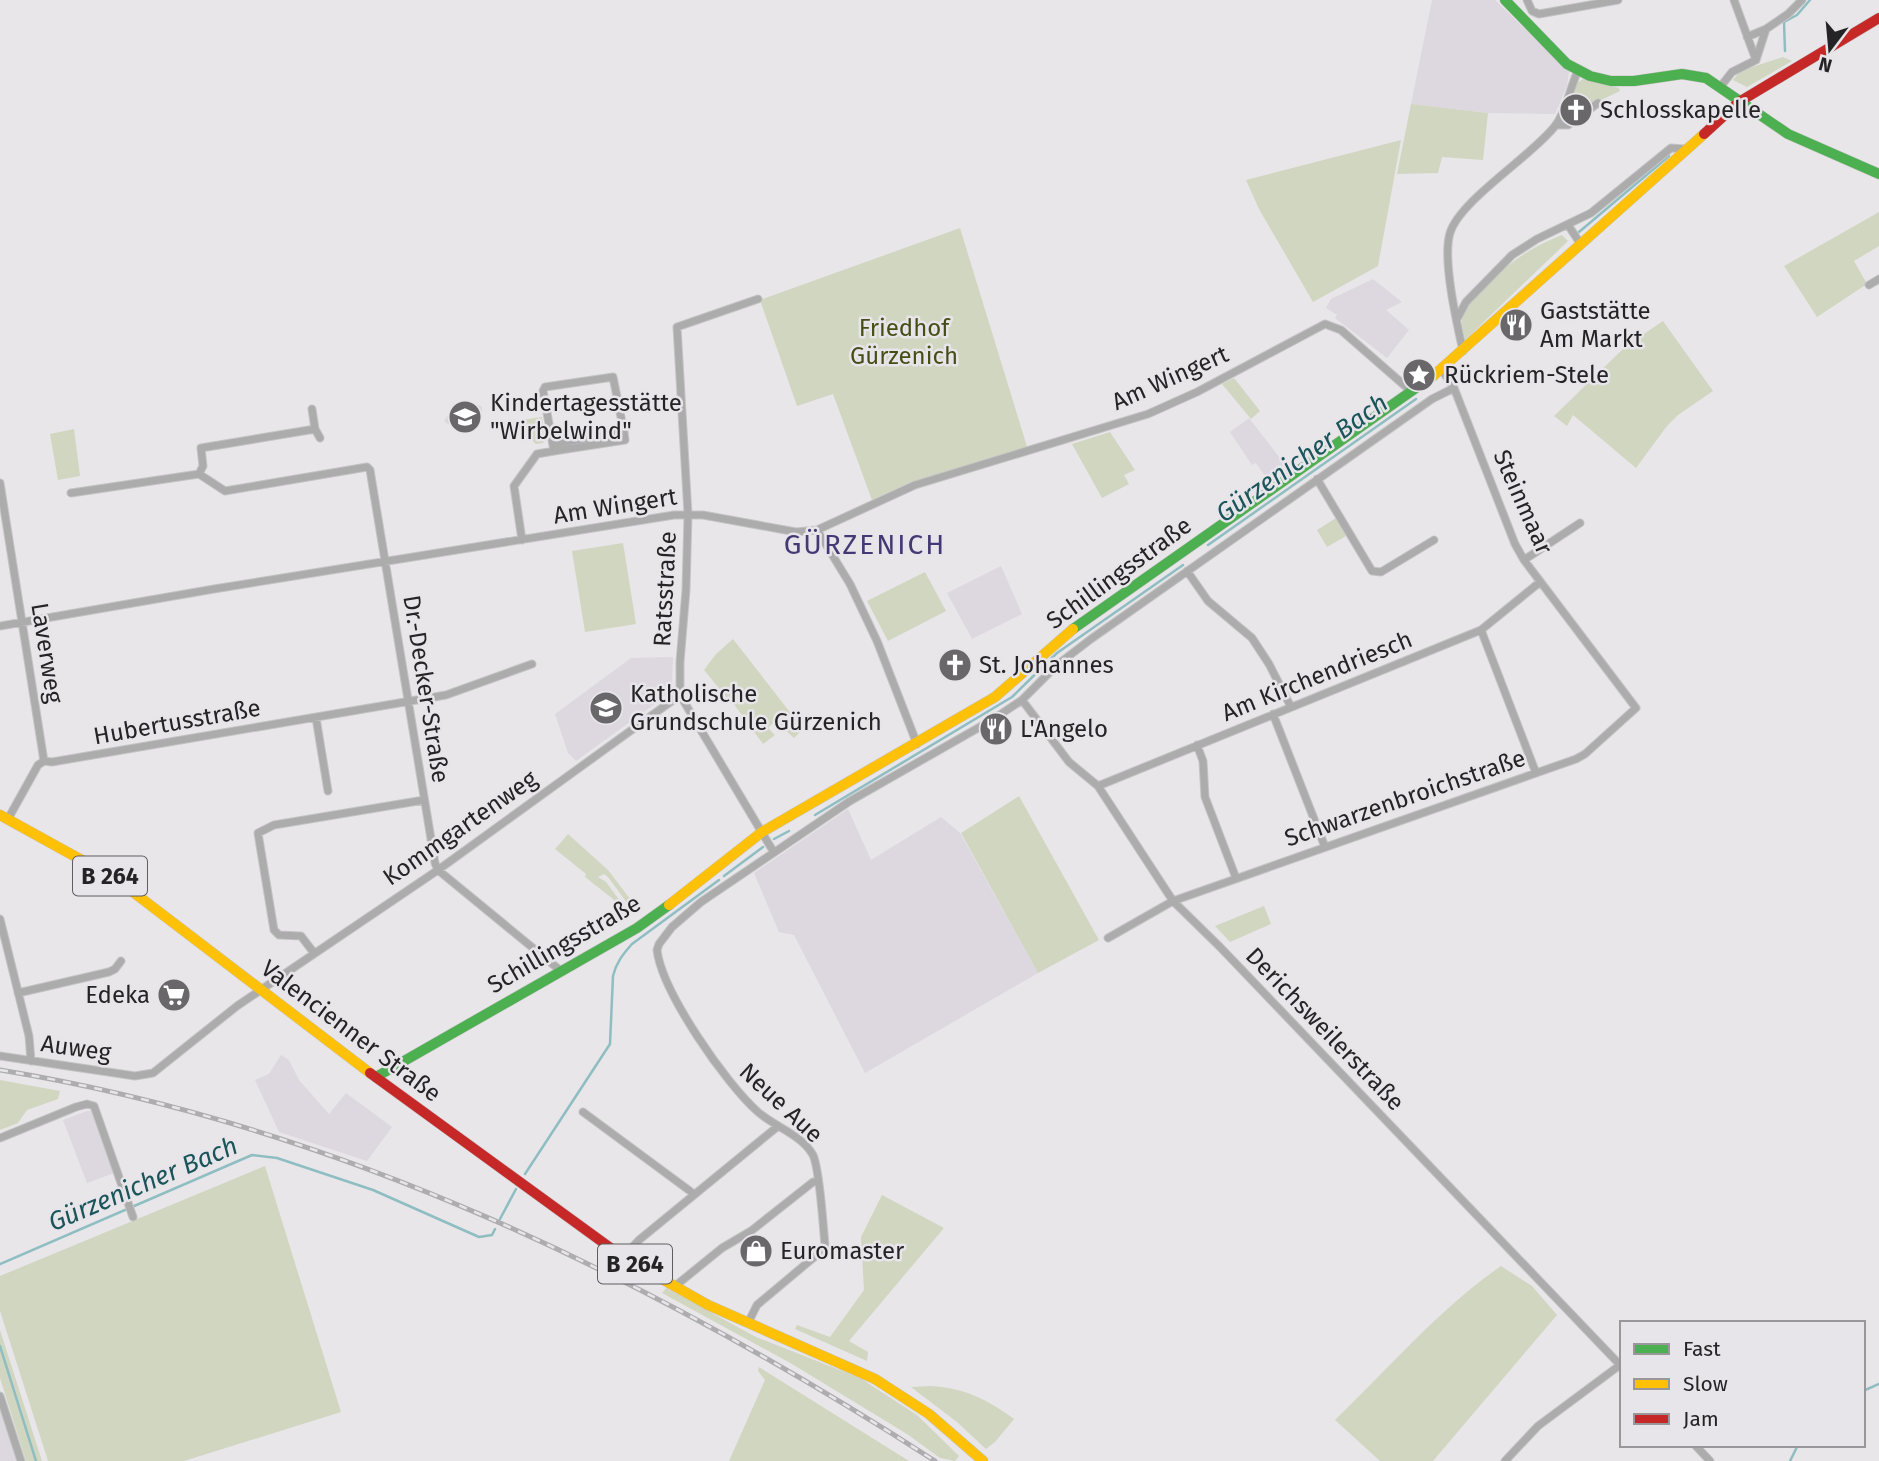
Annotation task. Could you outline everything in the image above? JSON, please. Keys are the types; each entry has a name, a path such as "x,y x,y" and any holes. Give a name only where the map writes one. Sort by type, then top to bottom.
{"main road":[{"path":"1505,0 1567,64 1578,71 1613,83 1674,75 1696,75 1721,86 1776,127 1879,174"},
{"name":"Schillingsstraße","path":"376,1077 662,911 762,832 995,697 1080,623 1441,370 1739,102 1798,64 1879,18"},
{"name":"Valencienner Straße","path":"4,817 116,879 376,1077 623,1256 674,1287 843,1363 892,1390 929,1415 983,1461"}],"street":[{"path":"1527,0 1535,14 1618,0"},
{"path":"1734,0 1747,37 1759,58"},
{"path":"1747,37 1766,29 1788,14 1802,0"},
{"path":"1721,86 1732,72 1759,58 1766,29"},
{"path":"1463,351 1448,256 1450,231 1469,206 1556,125 1578,71"},
{"path":"1556,125 1569,125 1598,103"},
{"name":"Schillingsstraße","path":"1456,319 1466,302 1512,255 1608,200 1671,148 1685,149"},
{"path":"1568,225 1580,243"},
{"path":"1869,285 1879,279"},
{"name":"Ratsstraße","path":"680,695 688,514 677,327 758,299"},
{"name":"Am Wingert","path":"0,626 214,589 688,514 796,532 817,530 915,485 1147,414 1197,392 1325,324 1341,330 1412,392"},
{"name":"Steinmaar","path":"1441,370 1454,388 1515,544 1524,560 1636,708"},
{"path":"522,540 514,486 537,454 553,447 625,440 613,377 545,387 543,391 553,447"},
{"name":"Schillingsstraße","path":"663,937 701,902 773,851 850,801 1022,700 1057,665 1082,646 1432,399 1454,388"},
{"path":"312,409 315,429 320,438"},
{"path":"71,493 199,474 203,466 201,448 315,429"},
{"name":"Dr.-Decker-Straße","path":"199,474 225,491 367,467 372,474 424,800 438,870"},
{"path":"1317,479 1372,571 1381,572 1434,540"},
{"name":"Laverweg","path":"0,483 44,761"},
{"path":"1524,560 1580,523"},
{"path":"817,530 850,584 877,640 917,744"},
{"path":"1187,571 1208,601 1252,638 1291,707"},
{"name":"Am Kirchendriesch","path":"1098,786 1481,630 1539,582"},
{"path":"1481,630 1536,773"},
{"name":"Hubertusstraße","path":"44,761 52,762 409,702 457,691 532,664"},
{"path":"680,695 773,851"},
{"name":"Kommgartenweg","path":"146,1075 153,1073 236,1007 438,870 680,695"},
{"name":"Derichsweilerstraße","path":"1022,700 1069,762 1098,786 1173,901 1620,1365"},
{"name":"Schwarzenbroichstraße","path":"1108,938 1173,901 1581,756 1636,708"},
{"path":"1273,714 1325,847"},
{"path":"316,718 328,791"},
{"path":"1197,745 1203,761 1205,797 1236,878"},
{"path":"4,817 38,765 44,761"},
{"path":"314,953 301,936 279,935 274,930 258,833 286,822 424,800"},
{"path":"438,870 561,971"},
{"path":"0,919 29,1036 31,1061"},
{"name":"Neue Aue","path":"663,937 658,947 658,956 686,1017 732,1086 759,1113 777,1127 791,1133 813,1155 824,1249 757,1305 748,1322"},
{"path":"18,993 109,972 121,961"},
{"name":"Auweg","path":"0,1056 83,1070 146,1075"},
{"path":"0,1138 76,1107 87,1104 94,1106 132,1215"},
{"path":"583,1112 694,1194"},
{"path":"623,1256 777,1127"},
{"path":"674,1287 722,1248 751,1231 813,1182 818,1182"},
{"path":"1506,1461 1538,1426 1620,1367"},
{"path":"0,1396 21,1461"},
{"path":"1697,1447 1710,1461"}],"shaded area":[{"path":"1432,0 1495,0 1569,71 1567,86 1555,114 1488,113 1411,104"},
{"path":"1373,279 1402,302 1386,310 1409,330 1387,358 1326,308 1331,299"},
{"name":"Kindertagesstätte \"Wirbelwind\"","path":"474,403 482,407 480,425 474,421 462,434 444,421 455,406 459,409 463,404"},
{"path":"1249,418 1286,466 1267,479 1256,463 1252,465 1230,432"},
{"path":"1001,566 1022,614 972,639 947,593"},
{"name":"Katholische Grundschule Gürzenich","path":"673,657 672,686 663,698 576,761 568,753 555,714 631,658"},
{"path":"848,809 871,860 941,817 960,833 1038,973 865,1073 794,935 779,932 754,873"},
{"path":"281,1055 289,1060 299,1080 329,1114 346,1093 392,1127 367,1161 279,1132 255,1080 269,1074"},
{"path":"91,1111 114,1173 87,1183 63,1120"},
{"path":"0,1407 7,1428 17,1461 0,1461"}],"green space":[{"path":"1783,57 1792,61 1747,87 1733,80 1740,71"},
{"path":"1583,79 1619,88 1620,91 1591,105 1567,121 1577,83"},
{"path":"1411,104 1488,113 1483,160 1442,157 1438,173 1397,174"},
{"path":"1401,140 1378,266 1313,302 1259,209 1246,180"},
{"path":"1879,212 1879,246 1854,261 1867,284 1817,317 1784,266"},
{"name":"Friedhof Gürzenich","path":"960,228 1028,450 909,483 872,500 833,394 797,406 760,300"},
{"path":"1562,235 1568,241 1465,340 1462,318 1471,303 1516,259"},
{"path":"1663,321 1713,391 1667,426 1636,468 1573,415 1567,426 1554,416 1626,346"},
{"path":"1234,378 1260,411 1251,419 1222,384"},
{"path":"542,417 546,439 543,443 536,444 515,421"},
{"path":"74,429 80,476 58,480 50,434"},
{"path":"1110,432 1135,470 1124,475 1129,484 1102,498 1072,444"},
{"path":"1336,518 1346,536 1327,547 1317,530"},
{"path":"623,543 636,624 585,632 572,551"},
{"path":"925,572 946,611 888,641 867,601"},
{"path":"733,639 803,729 794,738 775,721 768,728 775,735 763,744 733,703 704,670 716,654"},
{"path":"1019,796 1099,940 1038,973 961,833"},
{"path":"568,834 608,870 637,908 633,911 608,877 604,874 598,877 606,882 629,913 624,916 613,899 555,849"},
{"path":"1264,906 1271,924 1230,942 1215,926"},
{"path":"0,1080 60,1091 58,1099 27,1110 18,1123 0,1130"},
{"path":"265,1166 341,1412 184,1461 48,1461 0,1311 0,1276"},
{"path":"882,1195 944,1228 849,1341 868,1352 867,1361 795,1329 797,1325 830,1337 864,1290 861,1237"},
{"path":"1501,1266 1532,1286 1557,1315 1433,1461 1380,1461 1335,1420 1435,1320"},
{"path":"666,1288 756,1337 860,1378 917,1415 959,1456 955,1461 940,1458 907,1434 792,1364 662,1293"},
{"path":"0,1330 42,1461 26,1461 0,1378"},
{"path":"759,1367 909,1461 729,1461 765,1380 758,1371"},
{"path":"911,1387 954,1389 975,1396 1014,1419 986,1449 957,1422"}],"waterway":[{"path":"1785,51 1784,22 1797,15 1810,0"},
{"name":"Gürzenicher Bach","path":"1579,232 1669,156"},
{"name":"Gürzenicher Bach","path":"1208,545 1416,399"},
{"name":"Gürzenicher Bach","path":"815,815 1012,697 1057,653 1183,565"},
{"name":"Gürzenicher Bach","path":"774,839 789,831"},
{"name":"Gürzenicher Bach","path":"724,876 763,847"},
{"name":"Gürzenicher Bach","path":"525,1174 610,1044 613,976 620,959 632,944 719,880"},
{"name":"Gürzenicher Bach","path":"0,1264 252,1155 277,1158 373,1190 479,1237 492,1235 495,1229"},
{"name":"Gürzenicher Bach","path":"500,1219 516,1189"},
{"name":"Gürzenicher Bach","path":"0,1346 36,1461"},
{"path":"1865,1390 1879,1384"},
{"path":"1790,1461 1797,1447"}],"railway":[{"path":"0,1070 125,1095 248,1128 369,1169 487,1217 602,1271 716,1330 935,1461"}],"traffic: fast":[{"path":"1505,0 1567,64 1590,76 1611,81 1634,81 1682,74 1706,78 1788,134 1879,174"},
{"path":"1073,629 1433,376"},
{"path":"376,1077 637,928 669,905"}],"traffic: slow":[{"path":"1433,376 1704,134"},
{"path":"669,905 762,832 995,697 1073,629"},
{"path":"0,815 116,879 370,1073"},
{"path":"646,1270 708,1305 875,1379 929,1414 983,1461"}],"traffic: jam":[{"path":"1704,134 1739,102 1879,18"},
{"path":"370,1073 623,1257 646,1270"}],"place":[{"name":"Schlosskapelle","path":"1576,110"},
{"name":"Gaststätte Am Markt","path":"1516,325"},
{"name":"Rückriem-Stele","path":"1419,375"},
{"name":"Kindertagesstätte \"Wirbelwind\"","path":"465,417"},
{"name":"St. Johannes","path":"955,665"},
{"name":"Katholische Grundschule Gürzenich","path":"606,708"},
{"name":"L'Angelo","path":"996,729"},
{"name":"Edeka","path":"174,995"},
{"name":"Euromaster","path":"756,1251"}],"district":[{"name":"GÜRZENICH","path":"865,544"}]}
